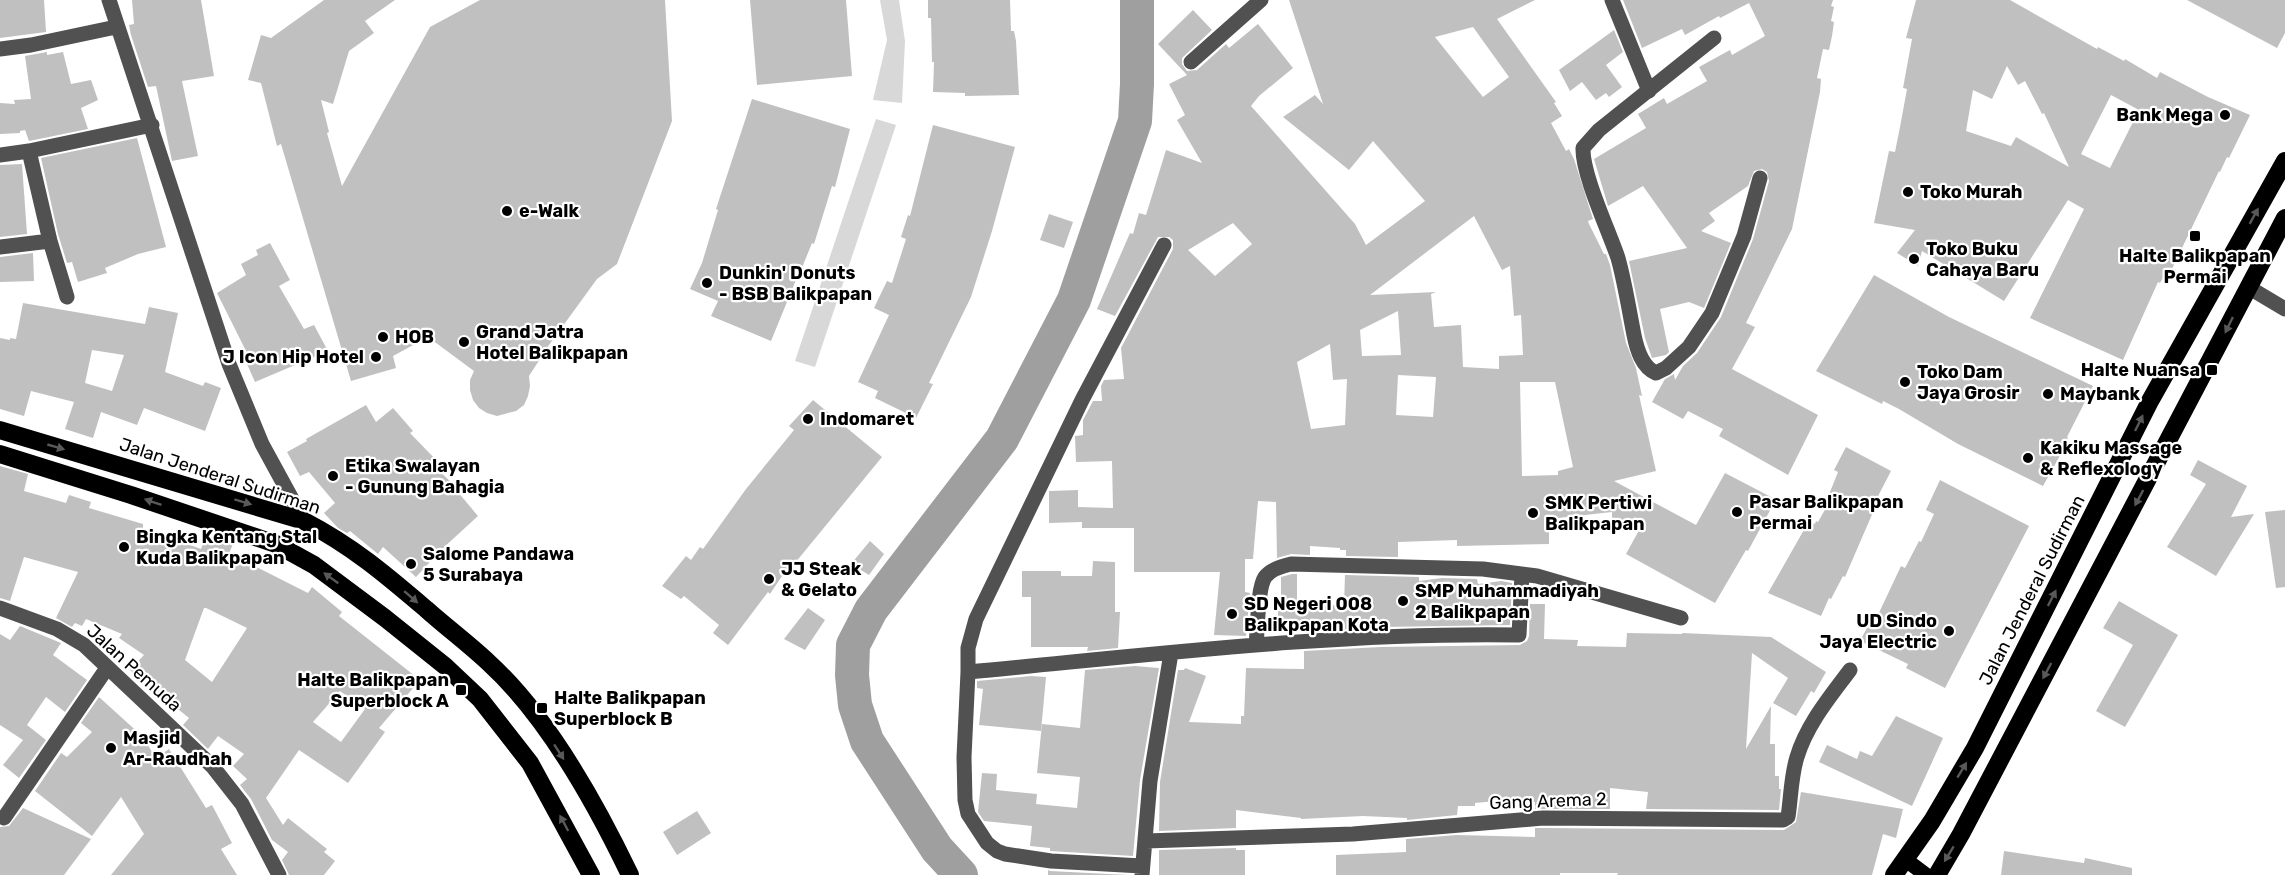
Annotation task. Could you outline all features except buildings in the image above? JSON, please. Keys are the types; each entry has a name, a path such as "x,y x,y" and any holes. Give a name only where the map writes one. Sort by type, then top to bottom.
{"highway":[{"name":"Jalan Jenderal Sudirman","path":"1894,875 1932,821 1975,748 2150,401 2285,161"},
{"path":"1937,875 2285,218"},
{"name":"Jalan Jenderal Sudirman","path":"0,430 304,521 336,538 371,562 489,663 520,696 602,817 630,875"},
{"path":"0,454 276,544 314,565 428,652 480,699 530,763 591,875"}],"main road":[{"path":"1906,860 1926,875"}],"street":[{"path":"109,0 116,27 152,125 229,364 262,444 304,521"},
{"path":"1191,62 1261,0"},
{"path":"1612,0 1649,91"},
{"path":"0,49 31,45 116,27"},
{"path":"1714,38 1591,138 1586,143 1583,153 1618,260 1635,341 1643,362 1651,371 1656,373 1666,368 1689,347 1706,325 1744,236 1760,178"},
{"path":"0,155 152,125"},
{"path":"29,151 50,241 67,297"},
{"path":"0,247 50,241"},
{"path":"1164,245 1082,400 975,619 968,648 964,757 965,801 972,821 987,843 1005,854 1142,870 1150,781 1171,653"},
{"path":"2248,287 2285,309"},
{"path":"1256,644 1262,584 1267,575 1291,564 1483,569 1522,574 1547,579 1682,618"},
{"path":"968,672 1256,644 1380,636 1519,635 1522,574"},
{"name":"Jalan Pemuda","path":"0,608 57,629 84,645 213,766 242,804 279,875"},
{"path":"4,818 107,668"},
{"name":"Gang Arema 2","path":"1146,841 1353,834 1543,818 1784,820 1789,814 1796,759 1803,740 1811,724 1850,670"}],"shaded area":[{"path":"880,0 899,0 905,41 902,103 873,100 887,40"},
{"path":"876,119 896,125 815,367 795,361"}],"waterway":[{"path":"961,875 937,849 867,741 855,705 852,675 853,645 871,610 1002,439 1074,300 1135,121 1137,0"}],"place":[{"name":"Bank Mega","path":"2225,115"},
{"name":"Toko Murah","path":"1908,192"},
{"name":"e-Walk","path":"507,211"},
{"name":"Halte Balikpapan Permai","path":"2195,236"},
{"name":"Toko Buku Cahaya Baru","path":"1914,259"},
{"name":"Dunkin' Donuts - BSB Balikpapan","path":"707,283"},
{"name":"HOB","path":"383,337"},
{"name":"Grand Jatra Hotel Balikpapan","path":"464,342"},
{"name":"J Icon Hip Hotel","path":"376,357"},
{"name":"Halte Nuansa","path":"2212,370"},
{"name":"Toko Dam Jaya Grosir","path":"1905,382"},
{"name":"Maybank","path":"2048,394"},
{"name":"Indomaret","path":"808,419"},
{"name":"Kakiku Massage & Reflexology","path":"2028,458"},
{"name":"Etika Swalayan - Gunung Bahagia","path":"333,476"},
{"name":"Pasar Balikpapan Permai","path":"1737,512"},
{"name":"SMK Pertiwi Balikpapan","path":"1533,513"},
{"name":"Bingka Kentang Stal Kuda Balikpapan","path":"124,547"},
{"name":"Salome Pandawa 5 Surabaya","path":"411,564"},
{"name":"JJ Steak & Gelato","path":"769,579"},
{"name":"SMP Muhammadiyah 2 Balikpapan","path":"1403,601"},
{"name":"SD Negeri 008 Balikpapan Kota","path":"1232,614"},
{"name":"UD Sindo Jaya Electric","path":"1949,631"},
{"name":"Halte Balikpapan Superblock A","path":"461,690"},
{"name":"Halte Balikpapan Superblock B","path":"542,708"},
{"name":"Masjid Ar-Raudhah","path":"111,748"}]}
